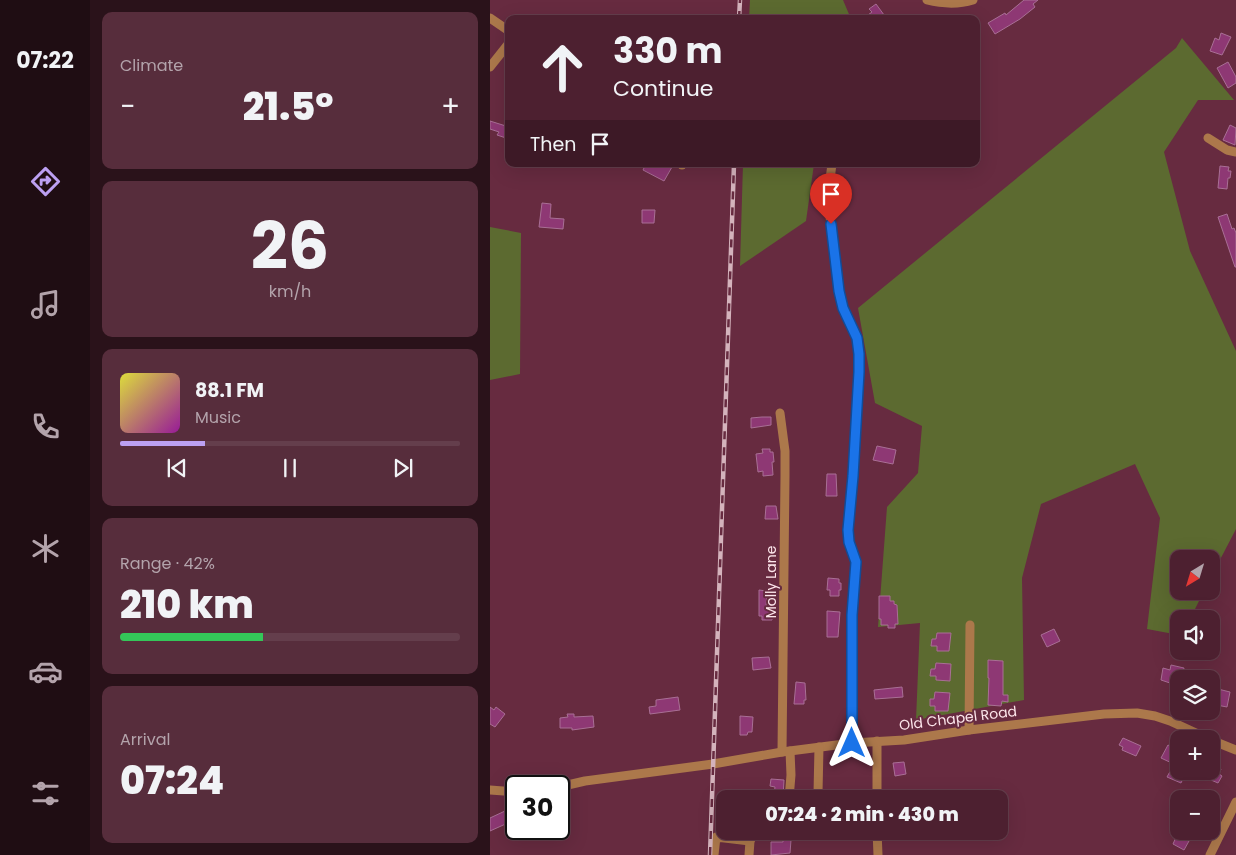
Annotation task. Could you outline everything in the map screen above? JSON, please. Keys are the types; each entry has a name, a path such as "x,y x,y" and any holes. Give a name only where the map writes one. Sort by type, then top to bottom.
{"street":[{"path":"927,0 954,4 973,0"},
{"path":"490,18 505,28"},
{"path":"490,68 505,48"},
{"path":"1208,138 1227,150 1236,152"},
{"path":"832,167 829,208 839,291 843,308 857,338 859,372 848,530 849,542 856,562 852,615 852,743"},
{"name":"Molly Lane","path":"780,413 784,451 786,751 791,775 790,790"},
{"path":"969,730 970,626"},
{"name":"Old Chapel Road","path":"570,785 713,764 786,751 852,743 904,740 969,730 1104,714 1137,714 1169,720 1191,730"},
{"path":"877,741 878,790"},
{"name":"Old Chapel Road","path":"1220,743 1236,750"},
{"path":"818,790 819,747"},
{"path":"490,790 505,791"},
{"path":"1210,855 1236,802"},
{"path":"714,855 716,837 750,841 749,855"},
{"path":"877,840 878,855"}],"green space":[{"path":"750,0 843,0 849,15 749,15"},
{"path":"1182,38 1234,100 1198,100 1164,152 1190,251 1236,351 1236,529 1220,560 1220,550 1170,550 1170,600 1200,600 1194,610 1170,610 1170,633 1147,629 1160,518 1135,464 1041,504 1022,578 1024,700 916,720 920,623 878,627 887,507 918,473 922,426 875,403 858,308 1176,48"},
{"path":"743,167 814,167 806,221 740,266"},
{"path":"490,227 521,233 520,374 490,380"}],"building":[{"path":"1024,0 1038,0 1033,4 1035,7 1020,19 995,34 988,23 1005,13 1006,15"},
{"path":"876,4 884,15 868,15 872,12 869,9"},
{"path":"1221,33 1231,37 1222,55 1210,51 1215,38 1219,40"},
{"path":"1228,62 1236,77 1236,83 1228,88 1217,68"},
{"path":"490,121 505,126 505,138 497,135 499,132 490,129"},
{"path":"1230,125 1236,128 1235,145 1223,140"},
{"path":"1220,166 1229,167 1228,171 1231,171 1227,189 1218,188"},
{"path":"644,167 672,167 664,181 643,170"},
{"path":"542,203 551,204 550,218 564,219 563,229 539,227"},
{"path":"642,210 655,210 654,223 642,223"},
{"path":"1227,214 1232,229 1234,228 1236,233 1236,267 1218,217"},
{"path":"771,417 771,425 751,428 751,418"},
{"path":"877,446 896,450 893,464 873,460"},
{"path":"762,449 770,449 770,452 773,452 773,475 763,476 763,471 758,472 756,454 763,453"},
{"path":"827,474 836,474 837,496 826,496"},
{"path":"766,506 776,506 778,519 765,519"},
{"path":"828,578 839,579 841,590 839,590 839,596 830,596 830,590 827,590"},
{"path":"759,590 767,591 766,608 773,608 772,620 762,620 762,616 759,616"},
{"path":"879,596 890,596 890,601 894,601 894,604 897,605 898,624 895,624 895,628 881,625 881,619 879,619"},
{"path":"827,611 840,612 838,637 827,637"},
{"path":"1054,629 1060,641 1047,647 1041,635"},
{"path":"937,633 951,633 949,651 937,651 937,646 931,646 932,639 936,639"},
{"path":"769,657 771,668 753,670 752,658"},
{"path":"988,660 1003,661 1003,695 1008,695 1008,702 1002,701 1001,706 988,705"},
{"path":"936,663 951,664 950,681 936,680 936,676 930,676 931,669 935,669"},
{"path":"1171,665 1184,668 1184,670 1170,670"},
{"path":"1163,668 1170,670 1170,683 1161,680"},
{"path":"796,682 805,683 806,700 804,700 804,704 794,704"},
{"path":"902,687 903,697 875,699 874,690"},
{"path":"1220,690 1230,692 1227,707 1220,706"},
{"path":"935,692 950,693 948,711 935,711 935,706 930,706 930,699 934,699"},
{"path":"678,697 680,710 650,714 649,707 656,706 656,700"},
{"path":"490,707 494,710 496,707 505,714 495,727 490,724"},
{"path":"567,714 574,714 574,717 593,716 594,727 572,730 572,728 560,728 560,718 568,717"},
{"path":"740,716 753,717 752,732 748,732 747,735 740,735"},
{"path":"1123,738 1141,746 1136,756 1122,750 1123,747 1119,745"},
{"path":"1168,745 1170,746 1170,762 1161,758"},
{"path":"904,762 906,774 895,776 893,763"},
{"path":"771,779 784,780 783,790 775,790 775,787 770,786"},
{"path":"505,811 505,824 490,831 490,818"},
{"path":"783,840 791,840 790,853 771,855 771,842 783,842"},
{"path":"1175,840 1189,841 1184,850 1173,844"}],"railway":[{"path":"739,15 740,0"},
{"path":"710,855 734,167"}],"route":[{"path":"831,224 839,291 843,308 857,338 859,354 853,476 848,530 849,542 856,562 852,615 852,743"}]}
